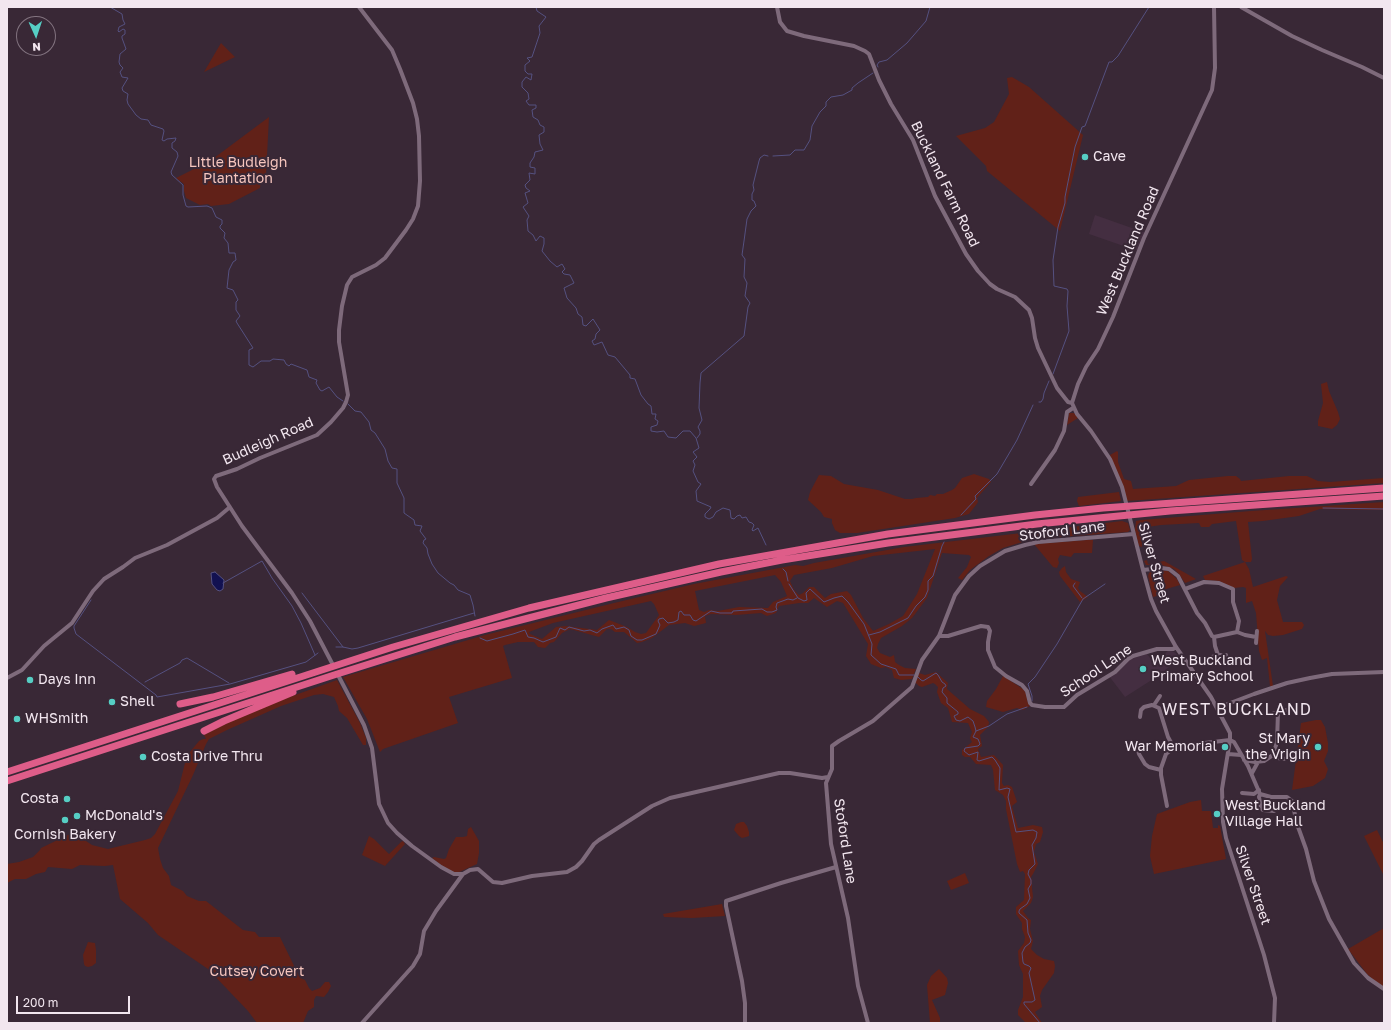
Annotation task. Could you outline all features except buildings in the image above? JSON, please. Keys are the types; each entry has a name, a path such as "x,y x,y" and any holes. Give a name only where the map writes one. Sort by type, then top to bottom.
{"highway":[{"path":"7,772 330,666 483,621 604,590 719,564 940,526 1103,508 1384,488"},
{"path":"7,781 411,650 538,615 670,583 813,555 939,535 1170,511 1384,496"},
{"path":"180,704 240,690 305,671 330,666"},
{"path":"204,732 246,711 286,695 311,682"}],"street":[{"name":"Budleigh Road","path":"359,7 392,50 413,104 419,136 420,181 418,206 413,219 385,258 376,265 352,277 347,285 342,306 339,330 339,342 348,395 345,405 331,422 317,435 237,469 216,476 214,479 217,487 230,507 292,593 310,621 364,725 372,748 379,804 388,823 412,846 454,874"},
{"name":"Buckland Farm Road","path":"777,7 780,22 787,31 854,46 869,54 885,92 913,140 935,196 966,254 978,271 990,284 997,289 1015,297 1029,310 1038,348 1057,388 1068,402 1073,405"},
{"name":"West Buckland Road","path":"1031,484 1055,450 1064,431 1067,412 1073,405 1078,384 1086,367 1098,349 1113,317 1144,238 1212,90 1216,68 1214,7"},
{"path":"1241,7 1292,36 1384,78"},
{"name":"Silver Street","path":"1073,405 1107,455 1122,490 1143,570 1156,611 1176,647 1204,685 1230,733 1222,789 1223,822 1226,838 1266,962 1275,998 1274,1023"},
{"path":"7,678 22,670 44,646 72,623 93,591 104,579 123,568 135,558 167,545 217,518 230,507"},
{"name":"Stoford Lane","path":"868,1023 858,986 848,918 831,844 826,783 832,769 832,746 873,721 912,687 922,660 939,636 955,595 969,576 980,566 1014,548 1038,542 1133,532"},
{"path":"1143,570 1161,568 1169,569 1178,576 1197,613 1214,637 1218,655"},
{"path":"1185,589 1204,582 1219,583 1233,589 1233,602 1239,621 1237,632"},
{"name":"School Lane","path":"939,636 948,636 981,626 988,627 990,631 988,650 995,667 1006,676 1022,685 1027,691 1032,705 1037,707 1058,708 1064,707 1077,695 1115,672 1128,659 1157,649 1173,649 1176,647"},
{"path":"1256,642 1257,631"},
{"path":"1214,637 1237,632 1256,637"},
{"path":"1212,657 1226,654 1228,660"},
{"path":"1217,708 1286,683 1332,674 1384,672"},
{"path":"1154,705 1160,696"},
{"path":"1140,716 1140,708 1148,705 1154,705 1159,708 1171,744 1174,748"},
{"path":"1272,714 1294,708"},
{"path":"1244,760 1258,762 1264,761 1273,756 1277,742 1278,712"},
{"path":"1167,806 1161,782 1161,770 1166,754 1174,748 1189,744 1230,740 1234,742 1252,774 1260,792 1259,797 1261,808 1263,810 1274,811"},
{"path":"1137,746 1139,754 1145,764 1149,767 1161,770"},
{"path":"1228,754 1241,755"},
{"path":"1273,756 1283,759 1296,757"},
{"path":"1252,774 1258,762"},
{"path":"362,1023 413,966 420,954 424,931 436,911 463,874 470,870 478,869 492,882 502,883 532,876 567,872 576,867 594,844 599,840 652,806 670,798 779,773 790,773 822,778 828,777"},
{"path":"822,778 826,783"},
{"path":"1242,793 1254,794 1260,792 1271,797 1287,797 1292,801 1297,824 1306,849 1314,881 1331,924 1358,967 1368,978 1384,989"},
{"path":"1166,801 1171,800"},
{"path":"745,1023 745,1004 742,981 726,902 781,883 836,867"},
{"path":"457,882 454,874 463,874"}],"shaded area":[{"path":"1095,215 1146,233 1138,251 1089,234"},
{"path":"215,572 224,580 223,589 220,591 217,590 212,584 211,573"},
{"name":"West Buckland Primary School","path":"1169,650 1180,657 1161,674 1125,697 1109,676 1131,659 1147,654 1154,663"}],"green space":[{"path":"221,43 235,57 204,72"},
{"path":"1012,77 1029,87 1083,135 1060,231 987,171 986,166 956,136 985,128 994,122 1009,94 1007,78"},
{"name":"Little Budleigh Plantation","path":"269,117 266,175 261,180 260,188 229,204 211,206 208,204 200,205 186,198 184,184 176,178 210,161"},
{"path":"1327,382 1340,419 1337,425 1332,429 1318,426 1323,403 1321,384"},
{"path":"1069,413 1074,413 1078,418 1067,425"},
{"path":"1117,451 1118,462 1124,479 1131,481 1133,489 1176,486 1189,480 1228,476 1236,476 1241,481 1289,476 1307,476 1318,481 1330,482 1384,478 1384,483 1127,501 1110,455"},
{"path":"974,474 989,479 991,482 977,498 978,502 969,514 955,518 857,533 840,533 835,530 832,519 824,517 821,512 808,500 810,492 819,475 831,476 844,484 878,490 905,499 912,499 943,494 955,488 962,478"},
{"path":"1119,492 1121,501 1079,506 1077,501 1078,497"},
{"path":"1384,502 1384,510 1320,509 1299,516 1248,522 1252,559 1251,562 1245,562 1242,560 1236,521 1212,524 1209,527 1201,527 1199,523 1161,525 1141,528 1142,547 1139,546 1135,530 1136,521"},
{"path":"1122,521 1128,523 1130,530 1128,532 1032,539 1003,548 989,556 970,570 962,580 958,578 967,567 971,557 969,555 942,553 927,598 912,618 902,626 881,638 877,648 880,653 890,657 894,655 895,662 899,665 905,668 916,669 912,679 901,680 894,678 892,670 886,667 881,668 871,664 866,656 868,644 843,603 837,601 827,607 814,598 808,603 779,606 776,613 767,616 761,613 736,615 711,614 705,616 706,623 694,626 685,623 669,625 652,638 637,643 624,632 615,632 611,629 607,629 599,637 570,629 562,633 554,642 550,643 545,648 538,647 534,642 518,642 505,645 503,646 512,678 449,697 458,723 383,749 380,752 367,719 343,677 485,635 694,584 904,547","holes":["935,549 917,594 903,616 873,631 863,618 851,595 847,591 831,594 825,598 814,587 809,587 799,595 794,590 790,581 794,575 832,568 873,556","775,575 781,582 787,596 773,602 768,608 739,607 718,611 709,610 704,612 699,610 695,591","651,601 659,615 646,633 641,634 609,620 597,630 566,626 556,627 542,639 530,634 529,632 553,623"]},
{"path":"1093,540 1092,553 1074,553 1071,557 1060,555 1057,568 1053,567 1034,544"},
{"path":"1147,560 1148,564 1164,561 1196,579 1185,583 1174,569 1162,565 1146,565 1144,561"},
{"path":"1245,562 1249,569 1253,587 1286,576 1288,577 1280,586 1277,600 1283,622 1302,622 1304,625 1302,629 1283,635 1268,635 1265,631 1273,686 1270,686 1267,658 1262,660 1259,651 1256,613 1252,601 1246,603 1246,588 1234,588 1219,581 1205,580 1203,576"},
{"path":"1065,566 1066,572 1071,579 1080,582 1078,588 1088,597 1080,602 1060,576 1059,572"},
{"path":"1153,570 1168,571 1177,579 1180,585 1156,592 1157,596 1153,597 1148,576"},
{"path":"936,672 948,683 947,689 970,709 984,716 989,722 988,727 980,735 982,746 978,749 981,757 994,755 1003,765 1002,783 1004,786 1008,785 1012,787 1017,802 1012,806 1018,828 1033,825 1042,827 1043,832 1040,842 1036,844 1034,852 1038,864 1031,877 1033,897 1031,903 1023,911 1031,920 1030,929 1033,941 1031,949 1044,959 1054,961 1055,966 1054,973 1042,990 1040,996 1042,1007 1035,1012 1042,1023 1026,1023 1018,1015 1018,1010 1023,997 1023,974 1019,965 1018,951 1024,943 1025,937 1022,929 1022,923 1016,914 1016,907 1024,900 1025,874 1023,871 1020,872 1017,864 1006,809 1006,801 1003,795 995,790 991,765 976,764 970,757 965,757 962,755 962,750 972,742 970,738 972,732 968,723 952,722 948,708 941,703 937,692 938,687 935,684 933,683 922,687 916,683 914,684 919,673 925,675"},
{"path":"1003,676 1023,689 1026,693 1030,706 1023,710 1017,708 1003,712 986,707 987,701"},
{"name":"Cutsey Covert","path":"337,680 360,723 366,738 366,745 363,745 347,718 339,711 334,697 323,694 314,695 281,706 227,730 209,739 206,744 158,848 163,868 169,876 171,885 183,891 187,896 199,901 206,901 243,930 255,932 259,937 280,937 300,978 305,980 312,991 320,988 325,982 329,982 331,986 328,992 324,997 316,996 314,1000 314,1007 308,1011 303,1023 257,1023 248,1011 208,969 158,935 148,923 120,899 113,865 80,865 72,869 48,867 45,872 36,874 26,879 15,879 7,883 7,864 33,857 41,848 70,834 82,834 86,841 92,845 108,849 151,838 155,834 178,791 185,763 190,752 199,741 206,739 204,735 235,719 270,704"},
{"path":"1321,720 1325,727 1328,743 1328,751 1324,761 1328,769 1325,778 1313,786 1292,790 1301,723"},
{"path":"1201,800 1202,811 1211,811 1213,828 1218,828 1218,825 1220,826 1226,859 1154,874 1150,856 1152,836 1157,814 1190,802"},
{"path":"744,822 747,826 749,836 742,838 734,830 736,824"},
{"path":"471,827 479,841 477,864 457,873 448,870 432,858 446,858 456,837 467,836 468,829"},
{"path":"1377,830 1384,844 1384,876 1364,836"},
{"path":"369,836 389,854 401,842 403,841 405,844 385,866 362,855"},
{"path":"965,873 969,883 951,890 947,881"},
{"path":"722,904 725,916 692,918 664,917 663,914"},
{"path":"1384,928 1384,987 1367,974 1348,949"},
{"path":"88,942 95,943 96,963 88,967 84,964 83,955"},
{"path":"939,969 947,978 948,983 945,995 932,1000 940,1018 940,1023 930,1023 927,985 931,976"}],"waterway":[{"path":"110,7 122,14 125,24 119,27 118,31 119,32 123,29 125,30 125,34 122,38 126,49 120,54 119,62 123,68 120,72 122,77 128,78 122,88 123,91 128,94 128,104 141,119 148,120 151,125 163,129 162,140 164,141 167,139 176,138 172,143 172,148 177,152 178,156 171,172 172,175 183,185 183,195 186,206 207,206 212,208 216,217 222,220 220,228 225,233 224,238 228,243 229,253 235,253 236,260 233,262 229,270 227,288 233,290 238,300 236,302 236,310 240,316 236,321 253,348 249,350 249,365 253,367 261,361 270,361 273,359 284,360 289,366 291,364 307,370 309,377 317,380 316,383 320,390 322,391 329,387 337,397 343,401"},
{"path":"536,7 537,11 546,17 539,26 540,33 532,57 527,58 530,61 525,65 525,71 528,74 532,74 531,80 526,77 522,82 522,87 528,93 529,99 526,101 529,105 536,105 536,108 532,110 533,117 538,120 540,125 544,127 544,132 539,135 540,144 543,150 535,152 530,163 530,167 535,168 535,174 529,173 530,180 525,185 530,191 525,193 528,203 523,207 529,216 527,220 528,231 533,235 536,241 540,236 544,238 542,251 557,267 562,264 565,269 562,272 570,275 574,283 564,288 567,298 576,308 578,314 582,317 583,325 586,326 593,319 600,330 596,334 595,339 592,341 594,345 602,342 608,355 615,357 630,375 630,378 635,379 641,395 651,406 652,414 656,414 655,419 658,421 657,425 651,427 651,431 664,431 668,437 676,438 683,431 690,431 696,438 699,448 693,452 697,457 693,461 695,465 693,471 698,482 701,484 696,491 697,501 711,507 705,514 705,517 709,519 723,508 730,510 731,518 734,519 740,515 742,518 746,517 749,522 754,525 753,531 758,528 766,545"},
{"path":"878,67 877,65 879,62 887,60 907,43 926,21 930,7"},
{"path":"1053,374 1069,331 1067,306 1068,291 1067,289 1054,286 1053,260 1058,227 1065,203 1075,147 1082,127 1085,126 1109,62 1112,62 1118,56 1149,7"},
{"path":"773,156 790,155 795,150 804,150 810,140 812,126 820,112 826,106 826,102 831,97 843,95 852,90 852,88 858,83 873,73"},
{"path":"697,438 700,434 698,427 702,420 699,408 701,373 744,336 748,307 750,303 745,296 747,283 744,277 745,259 742,255 747,219 751,211 756,206 752,200 752,194 759,161 764,155 768,156"},
{"path":"1039,402 1043,399 1049,381"},
{"path":"348,404 355,411 361,412 369,422 371,430 375,433 385,449 388,461 392,468 397,469 397,483 404,498 404,513 414,520 415,525 422,526 420,531 426,539 423,543 427,548 432,564 438,573 454,585 458,590 470,595 475,616"},
{"path":"961,515 976,499 975,496 997,474 1017,440 1033,405"},
{"path":"1323,508 1384,509"},
{"path":"869,635 880,632 908,618 916,606 925,597 928,590 928,581 933,576 944,542"},
{"path":"223,583 262,561 292,606 315,655"},
{"path":"783,569 786,572 788,581"},
{"path":"1075,583 1073,586 1082,598"},
{"path":"789,584 798,598 804,601 807,600 806,593 810,589 824,602 842,596 864,624 872,644 871,655 881,664 896,669 899,675 914,675"},
{"path":"1032,701 1028,684 1035,677 1057,644 1083,599 1105,584"},
{"path":"302,593 343,647"},
{"path":"480,638 487,641 525,630 528,637 543,642 556,637 560,628 565,630 569,627 584,631 590,630 597,633 602,629 613,625 616,629 624,627 629,630 631,636 637,640 642,640 656,634 660,625 658,621 659,619 663,618 668,623 674,622 678,620 679,612 681,611 684,615 690,615 693,620 696,621 711,611 732,613 733,611 762,609 767,612 772,612 777,610 777,603 788,599 793,600 797,598"},
{"path":"91,600 74,626 76,634 157,697 230,684 306,662 318,653"},
{"path":"336,647 352,649 358,648 474,613"},
{"path":"145,682 187,658 229,683"},
{"path":"917,676 923,681 936,673 945,684 946,686 943,688 942,692 947,698 947,703 958,712 958,714 954,716 956,720 960,721 968,717 973,721 976,731 973,737 978,739 980,744 978,746 965,748 964,751 969,755 978,752 977,760 979,761 992,757 995,760 1000,768 999,790 1007,788 1010,789 1008,797 1016,832 1033,830 1037,832 1036,838 1032,845 1035,864 1029,870 1028,874 1031,880 1031,884 1028,889 1030,898 1027,904 1020,909 1019,913 1027,920 1028,933 1031,940 1022,953 1024,964 1031,968 1029,973 1035,1000 1032,1002 1024,1002 1024,1004 1040,1023"},
{"path":"976,731 989,726 1007,714 1027,707"}],"place":[{"name":"Cave","path":"1085,157"},
{"name":"West Buckland Primary School","path":"1143,669"},
{"name":"Days Inn","path":"30,680"},
{"name":"Shell","path":"112,702"},
{"name":"WHSmith","path":"17,719"},
{"name":"War Memorial","path":"1225,747"},
{"name":"St Mary the Vrigin","path":"1318,747"},
{"name":"Costa Drive Thru","path":"143,757"},
{"name":"Costa","path":"67,799"},
{"name":"West Buckland Village Hall","path":"1217,814"},
{"name":"McDonald's","path":"77,816"},
{"name":"Cornish Bakery","path":"65,820"}],"district":[{"name":"WEST BUCKLAND","path":"1237,710"}]}
